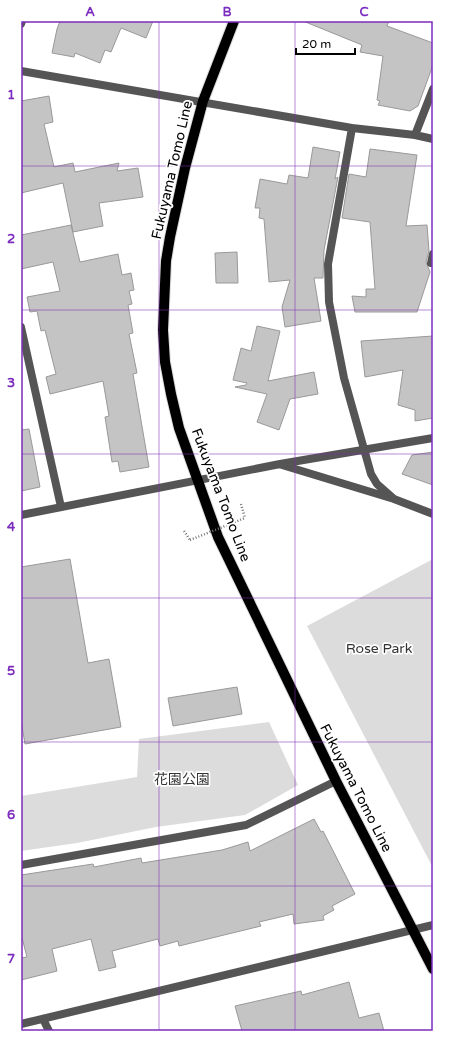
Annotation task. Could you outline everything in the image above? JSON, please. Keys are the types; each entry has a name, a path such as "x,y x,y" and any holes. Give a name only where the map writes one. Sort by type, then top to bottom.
{"main road":[{"name":"Fukuyama Tomo Line","path":"234,21 203,101 185,168 170,236 164,298 163,330 165,362 173,401 179,428 199,480 218,537 336,781 433,969"}],"street":[{"path":"21,71 203,101 352,128 416,135 433,139"},
{"path":"416,135 433,89"},
{"path":"352,128 328,264 329,302 344,378 364,450 374,479 394,499"},
{"path":"433,254 431,263 433,263"},
{"path":"21,327 61,507"},
{"path":"21,515 280,464 433,438"},
{"path":"280,464 394,499 433,514"},
{"path":"21,865 246,824 336,781"},
{"path":"21,1024 433,925"},
{"path":"43,1018 49,1031"}],"path":[{"path":"184,531 190,540 245,518 241,504"}],"green space":[{"name":"Rose Park","path":"433,559 433,868 307,626"},
{"name":"花園公園","path":"269,722 298,785 245,815 156,827 77,843 21,851 21,796 137,777 139,739"}],"building":[{"path":"60,21 153,21 146,38 121,28 111,52 105,50 100,63 75,53 74,57 52,53"},
{"path":"303,21 389,21 387,26 433,43 433,65 418,106 410,111 378,105 380,101 377,100 383,56 360,52 362,45"},
{"path":"49,96 53,122 44,124 54,167 73,163 75,172 119,163 117,171 138,168 143,197 99,203 103,226 73,232 63,183 21,193 21,101"},
{"path":"313,147 340,152 335,179 338,177 324,250 323,278 314,278 321,321 285,327 282,307 290,280 269,282 264,219 259,218 260,208 255,208 260,179 287,184 289,175 308,178"},
{"path":"370,149 417,155 406,226 427,225 429,251 426,262 430,272 417,312 355,312 352,296 366,297 366,289 375,289 370,222 342,218 349,174 366,177"},
{"path":"71,225 80,262 118,254 122,275 131,273 134,290 129,291 132,304 128,305 133,333 129,334 137,373 133,374 149,467 120,472 118,461 112,462 105,417 109,416 103,381 50,394 46,377 56,374 45,330 41,331 37,311 30,312 27,297 60,291 53,262 21,269 21,235"},
{"path":"237,252 238,283 216,283 215,253"},
{"path":"257,326 280,331 268,381 314,372 318,394 290,399 279,430 257,422 267,394 235,387 246,385 247,383 233,380 241,348 251,351"},
{"path":"433,336 433,418 415,421 415,410 398,405 403,370 365,377 361,341"},
{"path":"29,429 40,487 21,491 21,430"},
{"path":"433,452 433,485 402,474 412,455"},
{"path":"70,559 88,663 109,659 121,727 25,744 21,720 21,567"},
{"path":"237,687 242,714 173,726 168,698"},
{"path":"314,819 321,832 323,831 355,894 332,906 334,910 323,916 324,920 294,924 293,914 259,922 261,926 179,946 178,941 160,946 158,939 112,951 116,967 99,971 91,939 52,949 57,971 21,980 21,958 27,957 21,934 21,875 93,864 94,867 141,858 142,863 222,850 248,842 250,851"},
{"path":"349,982 359,1018 379,1013 384,1031 242,1031 235,1006 301,991 302,995"}]}
